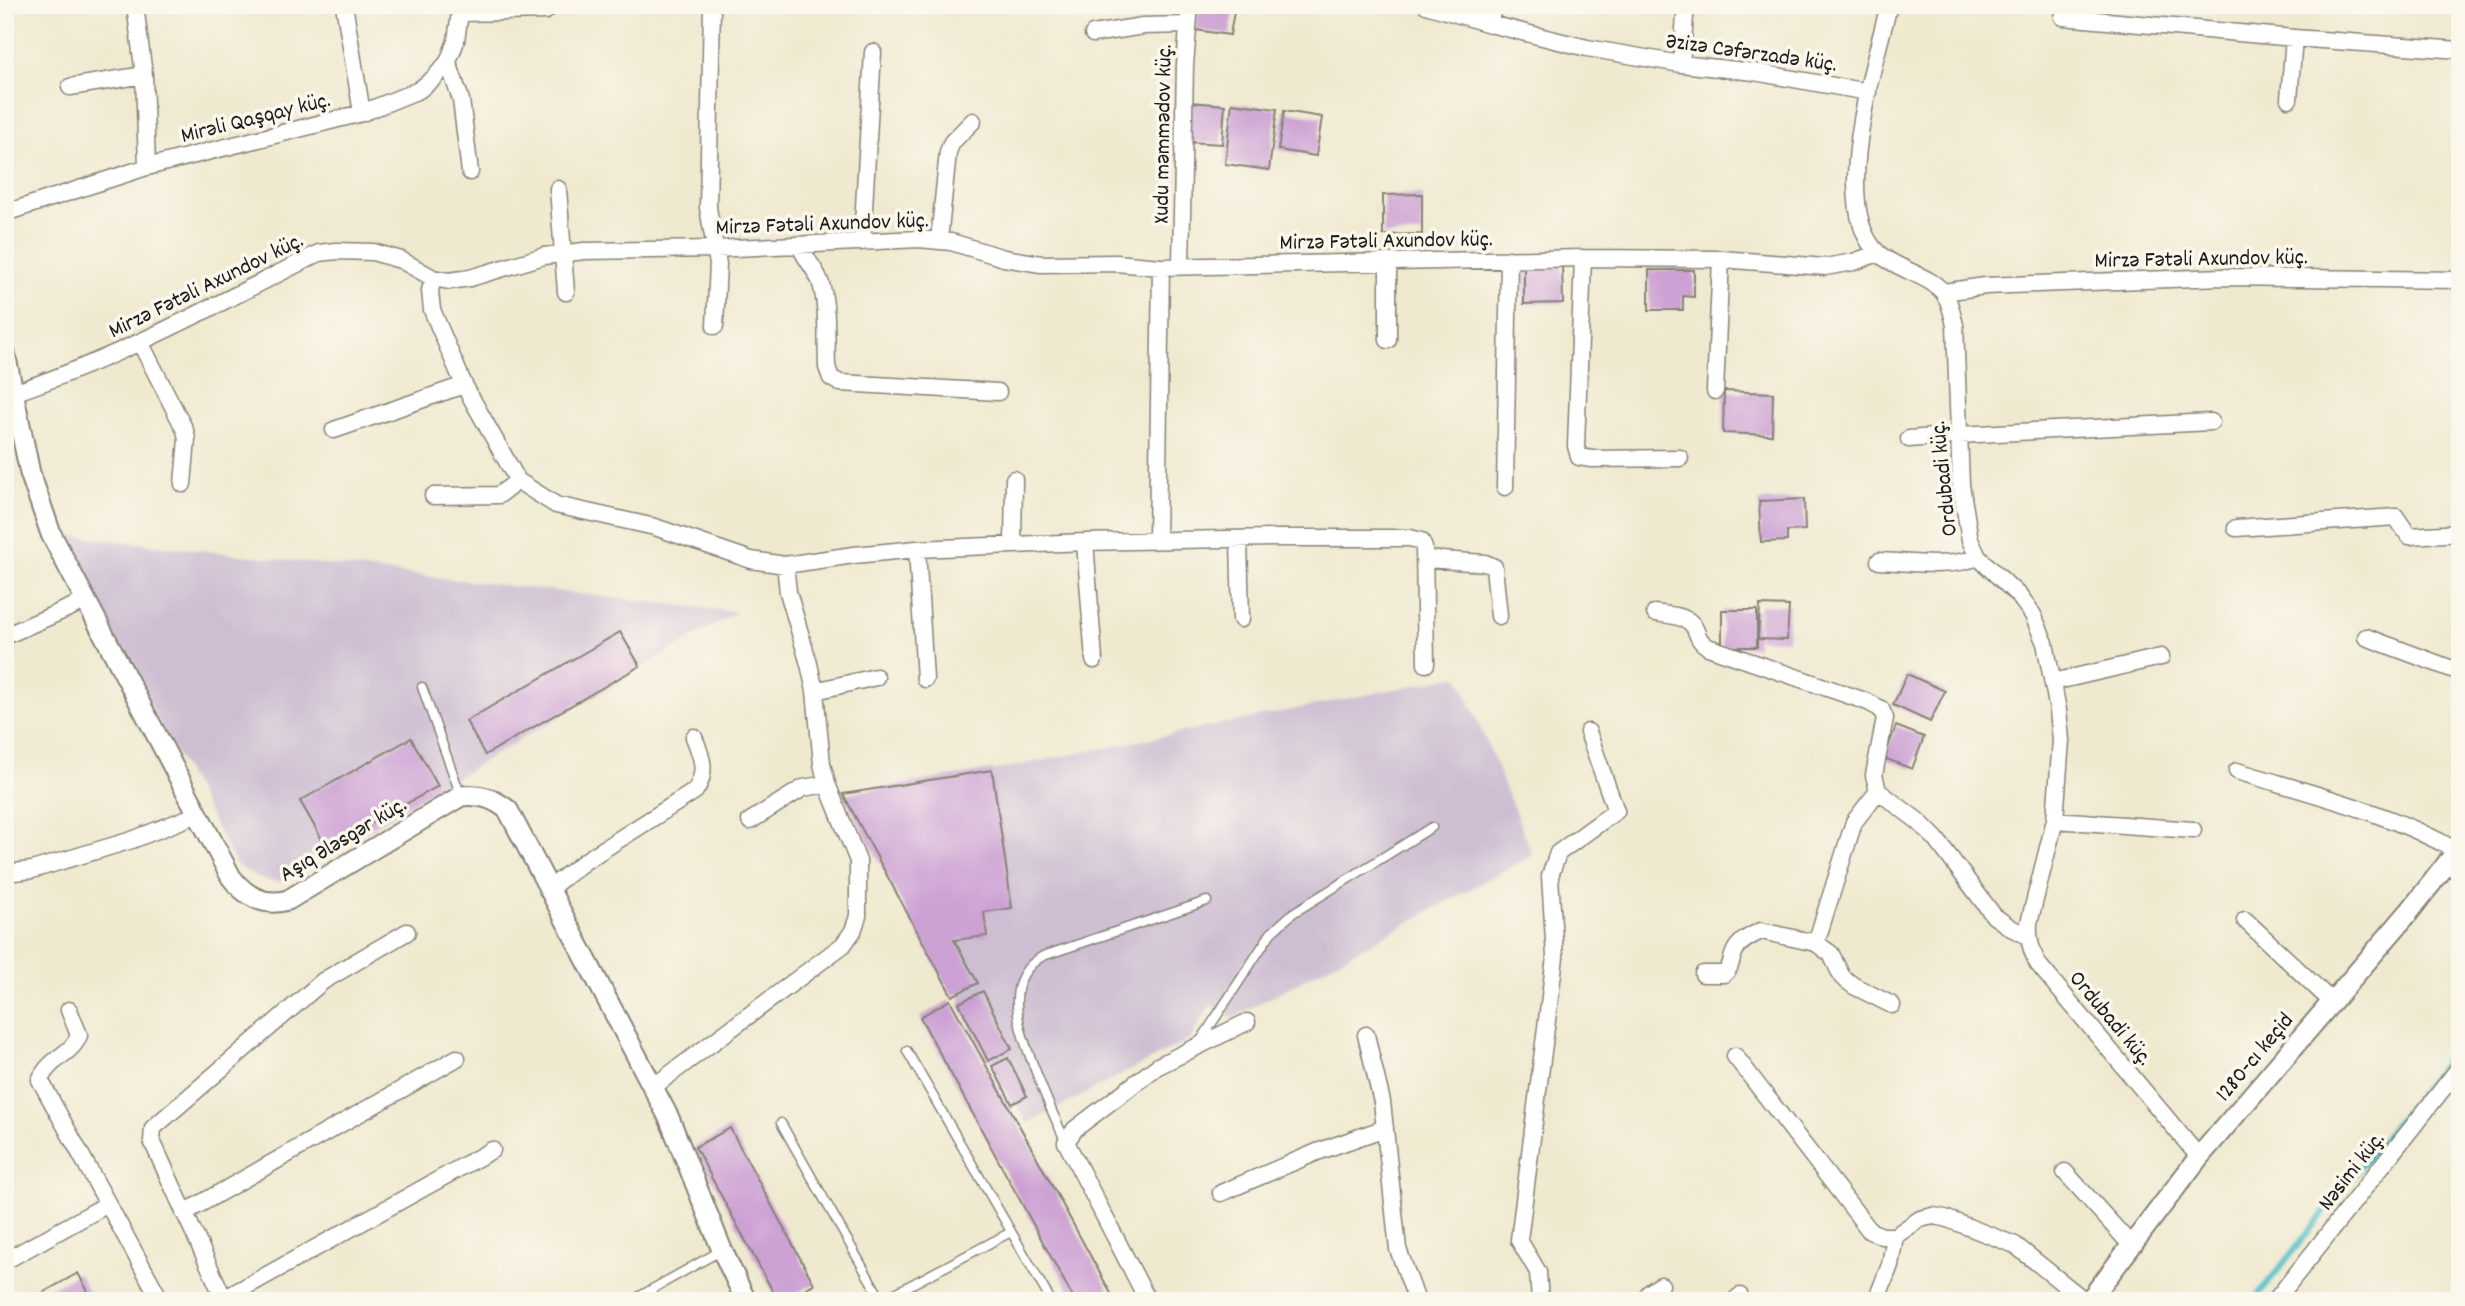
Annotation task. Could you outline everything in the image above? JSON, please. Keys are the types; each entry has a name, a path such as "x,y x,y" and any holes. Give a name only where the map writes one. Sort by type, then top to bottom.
{"street":[{"path":"135,5 144,75 147,167"},
{"path":"344,5 362,113"},
{"path":"712,5 708,208 719,264 715,326"},
{"name":"Xudu məmmədov küç.","path":"1181,265 1187,25 1190,5"},
{"name":"Əzizə Cəfərzadə küç.","path":"1426,5 1587,48 1681,64 1754,72 1868,92"},
{"path":"1490,24 1493,5"},
{"path":"1681,64 1686,5"},
{"path":"1889,5 1868,92 1857,155 1856,194 1859,218 1865,237 1878,253 1892,264 1919,276 1944,292"},
{"path":"461,9 546,11"},
{"name":"Mirəli Qaşqay küç.","path":"5,213 147,167 362,113 419,90 435,78 448,62 456,41 461,9"},
{"path":"2063,17 2460,50"},
{"path":"1093,34 1143,26 1187,25"},
{"path":"2289,99 2294,38"},
{"path":"862,242 873,52"},
{"path":"448,62 461,100 470,172"},
{"path":"70,87 144,75"},
{"path":"939,240 948,152 953,142 972,121"},
{"path":"558,189 566,292"},
{"name":"Mirzə Fətəli Axundov küç.","path":"13,393 140,342 319,253 336,251 373,252 401,260 433,278 449,281 470,278 544,256 584,251 715,250 939,240 1004,258 1041,264 1116,263 1161,267 1583,258 1721,259 1825,267 1854,262 1878,253"},
{"path":"800,245 805,259 821,280 827,367 831,378 840,383 998,392"},
{"path":"1583,258 1576,446 1579,457 1680,458"},
{"path":"1505,487 1509,259"},
{"path":"1715,391 1721,259"},
{"path":"1388,262 1388,340"},
{"path":"1157,540 1161,267"},
{"name":"Mirzə Fətəli Axundov küç.","path":"1944,292 1984,286 2222,277 2460,280"},
{"path":"433,278 429,291 432,310 464,385 518,481 556,505 655,527 751,560 785,565 917,549 1013,544 1410,538 1421,541 1426,559 1426,664"},
{"name":"Ordubadi küç.","path":"1944,292 1955,326 1958,435 1966,526 1978,556 2019,596 2033,615 2045,643 2061,740 2055,820 2033,907 2028,936 2031,949 2038,964 2199,1157"},
{"path":"140,342 186,430 183,484"},
{"name":"Aşıq Ələsgər küç.","path":"5,353 30,473 40,506 85,601 231,877 241,890 253,898 278,903 288,900 461,796"},
{"path":"334,430 464,385"},
{"path":"1909,439 2211,422"},
{"path":"1013,544 1014,479"},
{"path":"433,496 499,495 518,481"},
{"path":"2236,528 2396,517 2409,536 2460,533"},
{"path":"1239,539 1241,619"},
{"path":"1085,542 1094,660"},
{"path":"917,549 925,679"},
{"path":"1879,561 1950,563 1978,556"},
{"path":"1426,559 1485,563 1494,567 1499,616"},
{"path":"653,1087 843,945 853,931 858,916 858,861 827,784 822,764 815,691 788,592 785,565"},
{"path":"5,636 85,601"},
{"path":"1656,613 1682,618 1692,624 1699,642 1708,647 1868,702 1881,709 1885,718 1874,775 1878,791 1918,821 1936,839 1994,916 2028,936"},
{"path":"2367,637 2460,672"},
{"path":"2053,682 2161,657"},
{"path":"815,691 876,677"},
{"path":"1540,1301 1538,1272 1519,1240 1555,957 1550,876 1558,853 1616,811 1588,732"},
{"path":"550,888 585,861 695,791 704,773 694,737"},
{"path":"2237,771 2396,821 2458,849"},
{"path":"750,821 784,797 803,788 827,784"},
{"path":"1816,943 1854,822 1878,791"},
{"path":"461,796 474,794 488,797 508,810 653,1087 746,1301"},
{"path":"5,873 32,870 132,840 198,814"},
{"path":"2055,820 2193,830"},
{"name":"1280-cı keçid","path":"2087,1301 2199,1157 2409,912 2458,849"},
{"path":"2245,920 2332,1002"},
{"path":"407,932 323,981 153,1128 152,1141 222,1300 492,1150"},
{"path":"1703,974 1724,974 1731,968 1739,944 1761,932 1816,943 1831,954 1842,977 1854,986 1892,1004"},
{"path":"69,1010 79,1035 77,1043 45,1067 40,1080 161,1301"},
{"path":"1148,1301 1066,1142 1075,1129 1143,1077 1247,1022"},
{"path":"1366,1035 1382,1102 1398,1249 1417,1301"},
{"path":"1735,1056 1870,1231 1895,1237 1920,1219 1933,1216 1945,1219 2015,1245 2087,1301"},
{"path":"184,1213 457,1058"},
{"name":"Nəsimi küç.","path":"2275,1301 2460,1067"},
{"path":"1221,1193 1317,1152 1385,1128"},
{"path":"2065,1172 2131,1245"},
{"path":"5,1261 107,1204"},
{"path":"1876,1301 1890,1265 1895,1237"},
{"path":"1647,1301 1649,1293 1661,1285"}],"lane":[{"path":"422,687 461,796"},
{"path":"1198,1046 1271,933 1293,913 1433,827"},
{"path":"1066,1142 1019,1027 1017,1002 1021,981 1031,963 1043,956 1207,901"},
{"path":"907,1051 1051,1301"},
{"path":"781,1123 881,1301 1011,1232"},
{"path":"631,1301 722,1250"}],"shaded area":[{"path":"59,534 737,612 279,882 259,879 236,865"},
{"path":"1459,676 1533,855 1232,1018 1211,1005 1190,1039 1027,1124 853,799"}],"building":[{"path":"1199,5 1235,5 1230,35 1195,30"},
{"path":"1190,102 1225,105 1222,144 1188,142"},
{"path":"1232,103 1277,109 1269,170 1225,164"},
{"path":"1284,111 1322,117 1316,156 1278,150"},
{"path":"1422,194 1422,234 1383,235 1383,195"},
{"path":"1562,262 1563,303 1524,304 1524,263"},
{"path":"1649,270 1694,270 1694,297 1683,296 1683,310 1649,310"},
{"path":"1724,391 1773,393 1772,435 1723,433"},
{"path":"1804,499 1805,530 1787,531 1787,541 1761,542 1759,501"},
{"path":"1760,605 1789,606 1787,640 1758,639"},
{"path":"1722,610 1757,610 1757,647 1722,647"},
{"path":"620,632 640,666 485,755 466,721"},
{"path":"1907,674 1945,691 1930,722 1893,705"},
{"path":"1896,726 1924,737 1912,769 1884,758"},
{"path":"411,738 438,786 327,848 300,801"},
{"path":"992,770 1012,908 984,912 987,936 954,940 978,983 952,996 843,794"},
{"path":"983,991 1012,1049 988,1061 959,1003"},
{"path":"950,1000 1115,1301 1075,1301 920,1017"},
{"path":"1008,1058 1027,1096 1012,1104 992,1066"},
{"path":"730,1128 814,1284 783,1301 778,1301 695,1147"},
{"path":"78,1273 93,1301 28,1301"}],"waterway":[{"path":"2253,1301 2460,1043"}]}
